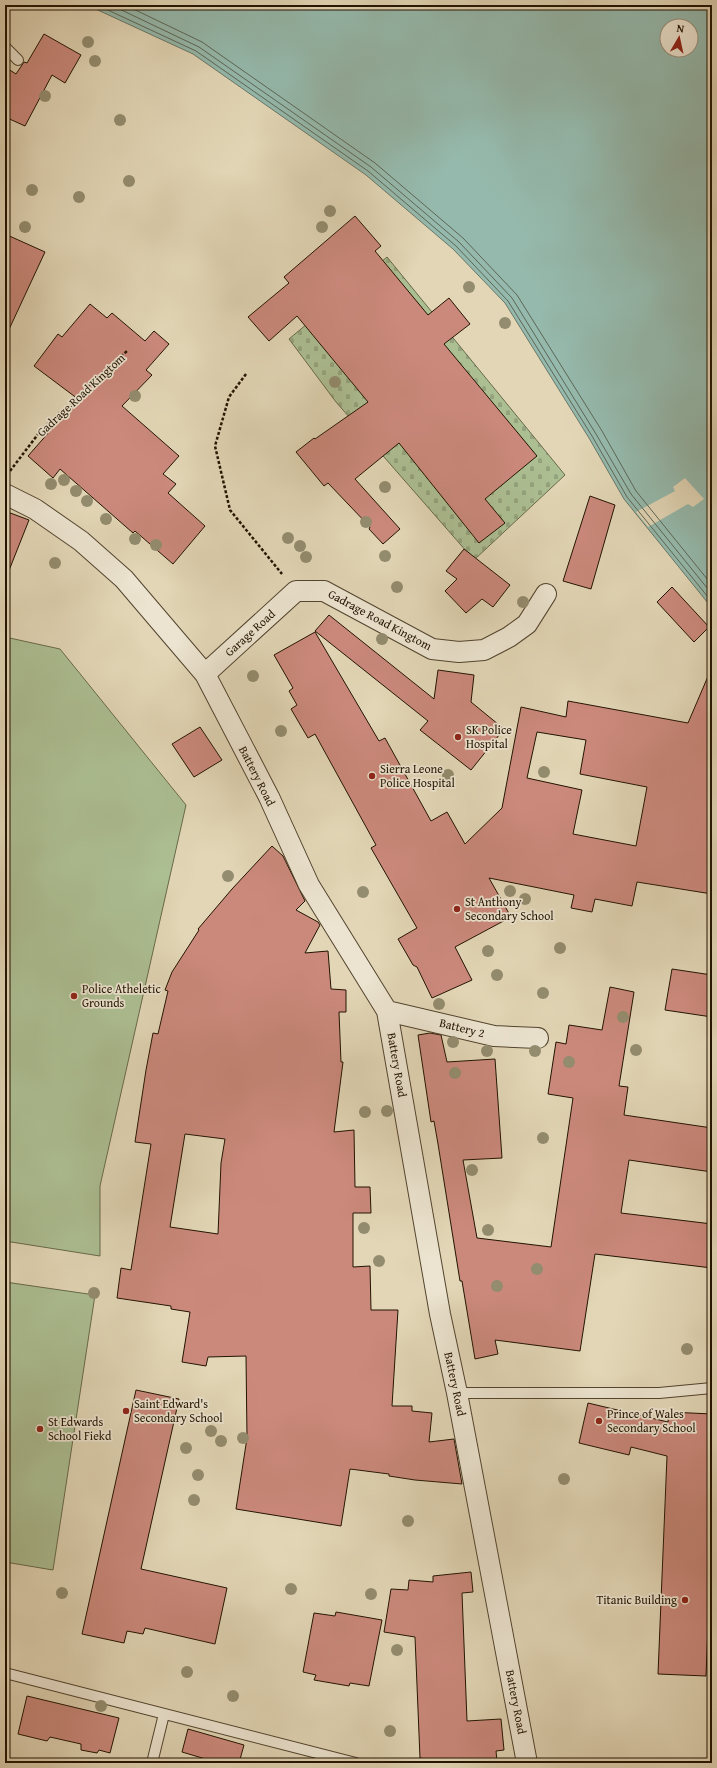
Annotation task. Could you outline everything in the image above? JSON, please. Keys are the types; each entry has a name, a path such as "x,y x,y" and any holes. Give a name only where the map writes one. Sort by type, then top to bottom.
{"street":[{"name":"Battery Road","path":"5,494 35,509 81,541 124,579 205,674 269,797 309,885 387,1011 440,1314 457,1393 527,1763"},
{"name":"Gadrage Road Kingtom","path":"296,591 324,590 432,649 459,652 484,650 509,637 527,624 546,594"},
{"name":"Garage Road","path":"205,674 296,591"},
{"name":"Battery 2","path":"387,1011 494,1036 538,1038"}],"lane":[{"path":"5,47 18,60"},
{"path":"457,1393 659,1393 712,1388"},
{"path":"5,1673 356,1763"},
{"path":"152,1763 164,1714"}],"path":[{"name":"Gadrage Road Kingtom","path":"10,472 42,429 128,350"},
{"path":"246,374 229,397 215,446 230,510 296,591"}],"green space":[{"path":"387,257 565,475 474,560 336,402 289,339"},
{"name":"Police Atheletic Grounds","path":"5,637 60,649 186,805 100,1186 100,1256 5,1241"},
{"name":"St Edwards School Fiekd","path":"5,1282 95,1295 53,1570 5,1562"}],"water":[{"path":"87,5 712,5 712,608 624,499 589,438 505,303 453,249 366,175 193,54"}],"pier":[{"path":"685,478 704,499 693,507 688,504 648,527 636,512 675,491 673,487"}],"building":[{"path":"44,34 81,55 65,83 52,75 25,126 5,117 5,67 16,74 24,62 27,63"},
{"path":"355,216 381,246 375,251 428,315 449,298 470,324 444,344 537,456 485,499 505,523 479,543 399,443 355,479 400,529 383,544 369,529 370,527 328,483 324,486 296,452 314,438 315,439 368,402 297,316 269,341 248,317 289,283 284,277"},
{"path":"5,234 45,252 5,338"},
{"path":"90,304 107,318 112,313 145,341 154,331 169,344 146,370 152,375 122,406 179,456 163,474 176,484 168,493 205,526 173,564 135,531 133,533 60,469 53,478 28,456 78,399 34,366 58,334 62,337"},
{"path":"590,496 615,505 591,589 563,581"},
{"path":"5,511 29,520 6,578 5,578"},
{"path":"464,549 510,585 493,607 482,599 466,613 445,591 457,579 446,571"},
{"path":"672,587 709,627 694,642 657,602"},
{"path":"329,615 434,699 438,670 474,675 471,702 504,729 471,770 420,730 428,721 315,631"},
{"path":"315,632 379,741 385,738 431,821 447,812 465,844 502,808 521,707 566,717 568,701 688,723 712,667 712,894 637,882 632,906 595,899 592,912 571,908 574,895 489,878 511,917 455,947 472,980 432,998 417,967 413,965 398,939 417,928 371,848 376,845 315,734 308,738 291,709 297,705 289,691 293,688 274,655","holes":["537,732 586,740 580,774 647,787 636,846 573,834 582,790 527,778"]},
{"path":"200,727 222,760 194,777 172,744"},
{"path":"272,846 283,856 305,901 296,910 318,922 320,925 305,953 328,951 331,989 346,990 346,1012 339,1012 341,1062 343,1062 334,1132 354,1130 355,1187 370,1187 371,1213 353,1213 353,1267 370,1266 371,1310 398,1310 392,1406 412,1406 412,1411 432,1413 429,1442 454,1439 462,1484 415,1480 389,1476 389,1474 350,1469 341,1526 236,1509 247,1438 246,1356 208,1357 206,1366 182,1362 190,1312 171,1309 171,1306 117,1298 121,1268 131,1270 151,1144 135,1142 153,1033 158,1034 168,991 165,990 172,972 199,930 198,929 232,889","holes":["185,1134 225,1139 221,1163 218,1234 170,1227"]},
{"path":"672,969 712,975 712,1017 665,1010"},
{"path":"610,987 634,992 619,1086 628,1087 624,1115 712,1128 712,1172 629,1160 621,1213 712,1224 712,1268 595,1254 580,1351 495,1340 498,1354 475,1359 462,1281 460,1281 434,1121 431,1122 418,1035 430,1033 441,1035 447,1062 495,1059 502,1158 463,1160 477,1238 551,1247 573,1098 548,1094 556,1042 566,1044 569,1025 602,1030"},
{"path":"136,1390 179,1399 141,1569 227,1588 215,1644 145,1628 143,1634 127,1631 124,1643 82,1634"},
{"name":"Titanic Building","path":"588,1403 668,1422 669,1412 712,1414 712,1527 706,1676 658,1674 667,1456 631,1447 629,1455 579,1443"},
{"path":"471,1572 473,1592 462,1593 467,1721 501,1719 504,1750 496,1751 497,1761 483,1763 440,1763 420,1758 415,1637 384,1632 391,1589 408,1590 409,1580 433,1582 433,1576"},
{"path":"336,1612 382,1620 369,1686 350,1683 349,1686 314,1680 316,1675 303,1672 314,1613 335,1616"},
{"path":"27,1696 119,1718 110,1753 99,1750 97,1753 81,1750 81,1744 50,1737 47,1741 18,1734"},
{"path":"188,1729 244,1745 239,1763 219,1763 182,1752"}],"place":[{"name":"SK Police Hospital","path":"458,737"},
{"name":"Sierra Leone Police Hospital","path":"372,776"},
{"name":"St Anthony Secondary School","path":"457,909"},
{"name":"Police Atheletic Grounds","path":"74,996"},
{"name":"Saint Edward's Secondary School","path":"126,1411"},
{"name":"Prince of Wales Secondary School","path":"599,1421"},
{"name":"St Edwards School Fiekd","path":"40,1429"},
{"name":"Titanic Building","path":"685,1600"}]}
